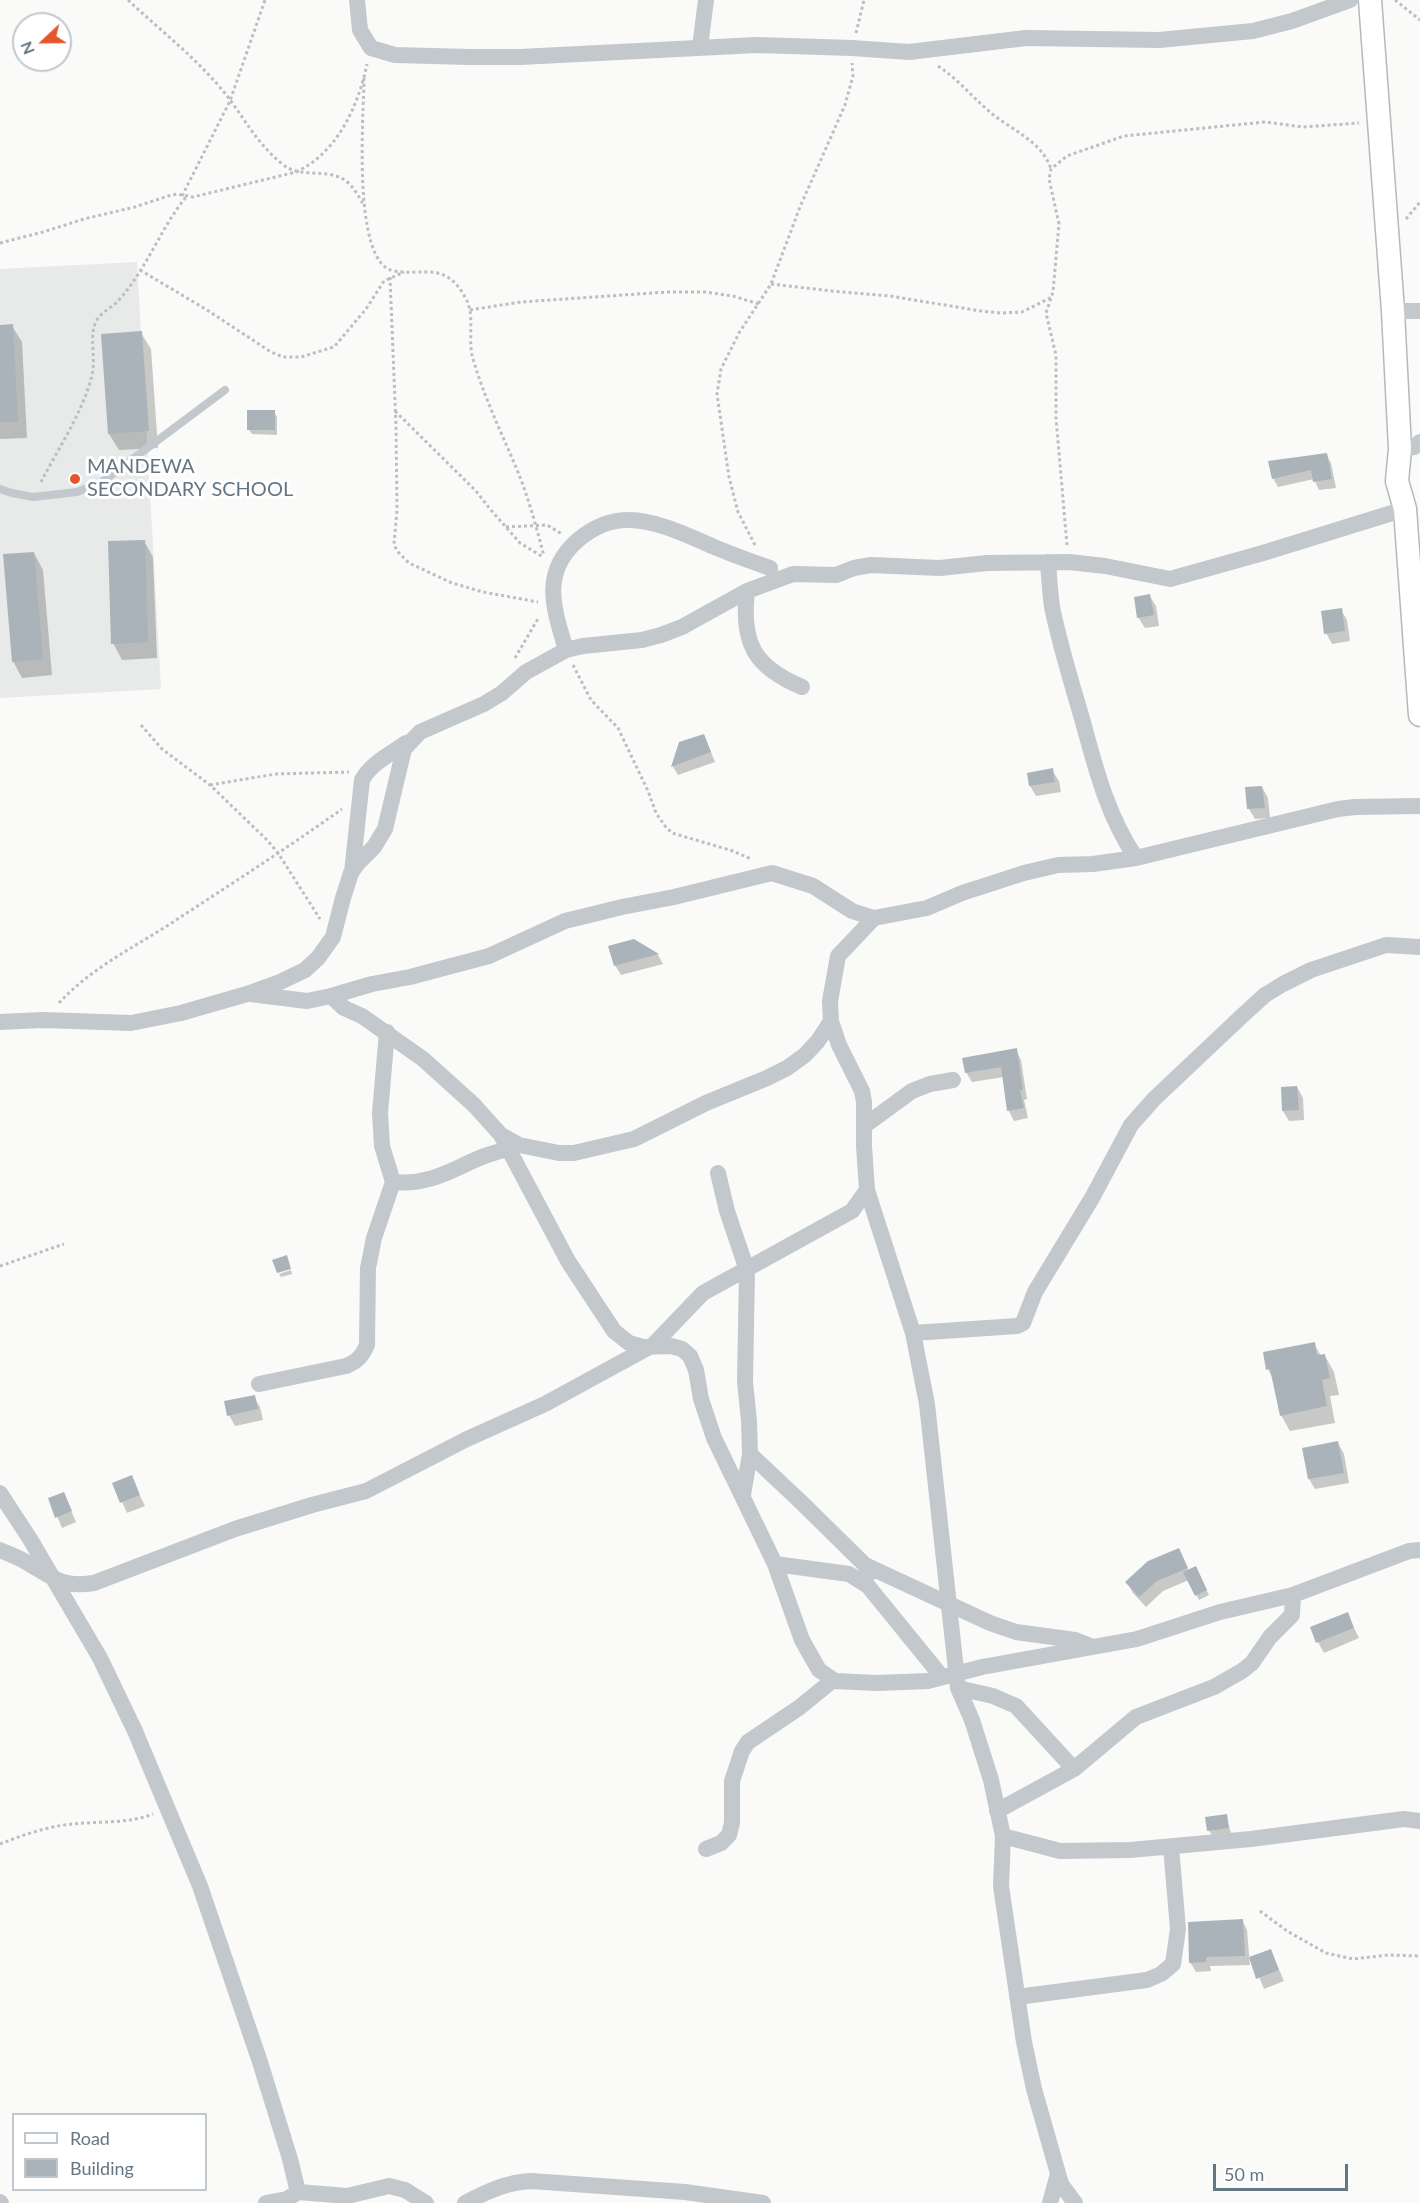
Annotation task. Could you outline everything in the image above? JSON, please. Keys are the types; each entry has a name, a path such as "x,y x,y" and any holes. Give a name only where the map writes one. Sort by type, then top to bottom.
{"main road":[{"path":"1370,0 1393,311 1410,445 1397,481 1405,509 1420,715"}],"street":[{"path":"357,0 360,30 371,48 395,55 490,57 757,45 909,52 1026,38 1159,40 1253,31 1292,21 1350,0"},
{"path":"700,47 706,0"},
{"path":"1393,311 1420,311"},
{"path":"0,1022 43,1020 131,1023 181,1013 247,994 305,970 318,958 333,938 351,873 361,790 367,772 420,732 484,704 502,693 526,672 566,650 642,640 661,635 682,627 747,591 793,574 836,575 871,565 940,568 987,563 1069,562 1105,566 1170,579 1405,509"},
{"path":"566,650 549,598 552,583 559,562 572,545 589,531 608,523 637,521 686,534 770,568"},
{"path":"1048,562 1052,605 1061,647 1089,743 1110,811 1125,842 1136,858"},
{"path":"747,591 744,620 748,636 757,655 770,671 802,687"},
{"path":"351,873 375,847 385,829 400,758 411,740"},
{"path":"247,994 307,1001 331,996 489,956 566,921 772,873 813,886 852,910 874,918 927,908 962,893 1024,873 1058,865 1093,864 1136,858 1338,809 1420,806"},
{"path":"874,918 838,956 832,991 831,1022 839,1045 862,1091 867,1190 913,1333 927,1404 940,1539 950,1605 952,1680"},
{"path":"913,1333 1017,1326 1023,1323 1035,1292 1092,1198 1131,1125 1154,1099 1265,995 1282,984 1311,970 1386,945 1420,946"},
{"path":"331,996 345,1008 387,1032 423,1059 474,1105 505,1142 568,1260 614,1331 629,1343 644,1347 671,1346 682,1349 690,1356 696,1370 701,1399 714,1438 775,1563 802,1641 819,1670 833,1680 877,1683 952,1680 1090,1646 1137,1638 1220,1612 1293,1595 1409,1551 1420,1550"},
{"path":"393,1182 406,1183 437,1178 487,1154 505,1142 574,1154 634,1139 706,1103 787,1068 818,1041 831,1022"},
{"path":"259,1384 346,1366 357,1362 367,1345 368,1268 374,1238 393,1182 382,1146 380,1113 387,1032"},
{"path":"864,1126 912,1091 930,1084 953,1080"},
{"path":"718,1173 727,1211 747,1270 744,1371 750,1454 743,1495"},
{"path":"0,1550 25,1561 53,1580 71,1585 94,1583 235,1530 312,1505 366,1491 475,1435 545,1404 621,1361 653,1346 703,1293 852,1211 867,1190"},
{"path":"750,1454 865,1565 882,1602"},
{"path":"0,1493 30,1539 100,1658 135,1731 200,1886 257,2051 298,2192"},
{"path":"775,1563 849,1574 868,1586 952,1680 972,1720 988,1770 1003,1836 1001,1886 1017,1997 1034,2089 1061,2184 1075,2203"},
{"path":"865,1565 921,1589 950,1605 1016,1632 1075,1640 1090,1646"},
{"path":"997,1811 1074,1769 1136,1717 1214,1687 1247,1667 1270,1637 1292,1615 1293,1595"},
{"path":"706,1849 721,1843 729,1835 732,1823 732,1781 741,1751 748,1742 800,1707 833,1680"},
{"path":"952,1680 1016,1706 1074,1769"},
{"path":"1003,1836 1060,1851 1172,1847 1404,1819 1420,1821"},
{"path":"1017,1997 1147,1980 1161,1974 1173,1964 1178,1929 1172,1847"},
{"path":"1050,2203 1058,2174"},
{"path":"465,2203 492,2190 531,2181 685,2192 763,2203"},
{"path":"266,2203 286,2199 298,2192 347,2196 389,2187 397,2187 426,2203"}],"lane":[{"path":"0,489 12,494 33,497 76,492 102,482 225,390"}],"path":[{"path":"128,0 219,85 258,141 284,166 296,172 318,173 343,179 357,193 364,206"},
{"path":"33,497 82,403 92,378 95,355 94,325 99,317 117,302 140,270 184,197 230,101 265,0"},
{"path":"770,568 750,537 738,512 729,477 717,394 721,369 728,353 771,284 800,207 846,105 853,76 852,48 864,0"},
{"path":"1395,0 1420,20"},
{"path":"0,243 168,196 184,197 296,172 310,166 322,157 333,143 352,112 364,78 371,48"},
{"path":"909,52 951,74 992,113 1011,125 1042,151 1051,169 1049,179 1059,224 1052,297 1046,313 1056,355 1056,418 1069,562"},
{"path":"364,78 366,230 378,261 385,268 406,272 426,271 446,276 459,287 467,299 470,310 472,356 499,430 520,477 545,558 520,543 476,490 395,411"},
{"path":"1051,169 1067,156 1104,141 1124,136 1229,124 1265,122 1303,127 1354,124 1379,118"},
{"path":"140,270 271,352 283,357 300,357 334,347 366,309 381,284 390,277 406,272"},
{"path":"390,277 397,510 394,544 401,557 409,563 452,583 483,592 549,598 515,659"},
{"path":"771,284 890,296 1001,313 1022,312 1052,297"},
{"path":"470,310 521,302 667,292 705,292 733,296 759,304"},
{"path":"506,527 547,525 556,529 572,545"},
{"path":"566,650 591,700 618,728 656,813 665,826 672,833 733,851 755,861 772,873"},
{"path":"141,725 169,755 210,785 278,853 333,938"},
{"path":"210,785 276,774 367,772"},
{"path":"43,1020 70,991 105,963 278,853 343,809 361,790"},
{"path":"0,1266 64,1244"},
{"path":"0,1844 48,1828 128,1820 167,1809"},
{"path":"1260,1911 1287,1931 1326,1953 1353,1959 1388,1955 1420,1956"}],"shaded area":[{"name":"MANDEWA SECONDARY SCHOOL","path":"137,262 161,689 0,698 0,269"}],"building":[{"path":"13,324 18,422 0,422 0,325"},
{"path":"142,331 149,431 108,434 101,334"},
{"path":"247,410 275,410 275,430 247,430"},
{"path":"1327,453 1332,479 1313,482 1311,470 1272,479 1268,461"},
{"path":"145,540 148,642 111,644 108,541"},
{"path":"34,552 43,659 12,662 3,554"},
{"path":"1150,594 1154,615 1137,618 1134,597"},
{"path":"1342,608 1345,631 1324,634 1321,611"},
{"path":"704,734 711,752 671,767 679,742"},
{"path":"1053,768 1055,782 1029,786 1027,773"},
{"path":"1262,786 1265,808 1247,809 1245,787"},
{"path":"634,939 659,954 614,966 608,946"},
{"path":"1017,1048 1023,1090 1020,1090 1024,1108 1007,1111 1001,1067 965,1073 962,1058"},
{"path":"1297,1086 1299,1110 1282,1111 1281,1087"},
{"path":"287,1255 291,1269 277,1273 272,1260"},
{"path":"1315,1342 1317,1355 1325,1354 1330,1378 1322,1380 1327,1406 1280,1416 1270,1369 1266,1370 1263,1352"},
{"path":"255,1395 258,1409 227,1416 224,1401"},
{"path":"1338,1441 1344,1473 1308,1479 1302,1448"},
{"path":"132,1475 140,1495 120,1503 112,1483"},
{"path":"64,1492 72,1511 55,1518 48,1498"},
{"path":"1179,1548 1188,1568 1157,1581 1139,1597 1125,1582 1148,1561"},
{"path":"1196,1566 1207,1590 1195,1596 1183,1572"},
{"path":"1348,1612 1354,1628 1316,1643 1310,1627"},
{"path":"1227,1814 1229,1828 1207,1831 1205,1817"},
{"path":"1243,1919 1245,1956 1206,1957 1206,1962 1189,1963 1188,1922"},
{"path":"1271,1949 1279,1970 1256,1979 1249,1957"}],"place":[{"name":"MANDEWA SECONDARY SCHOOL","path":"75,479"}]}
